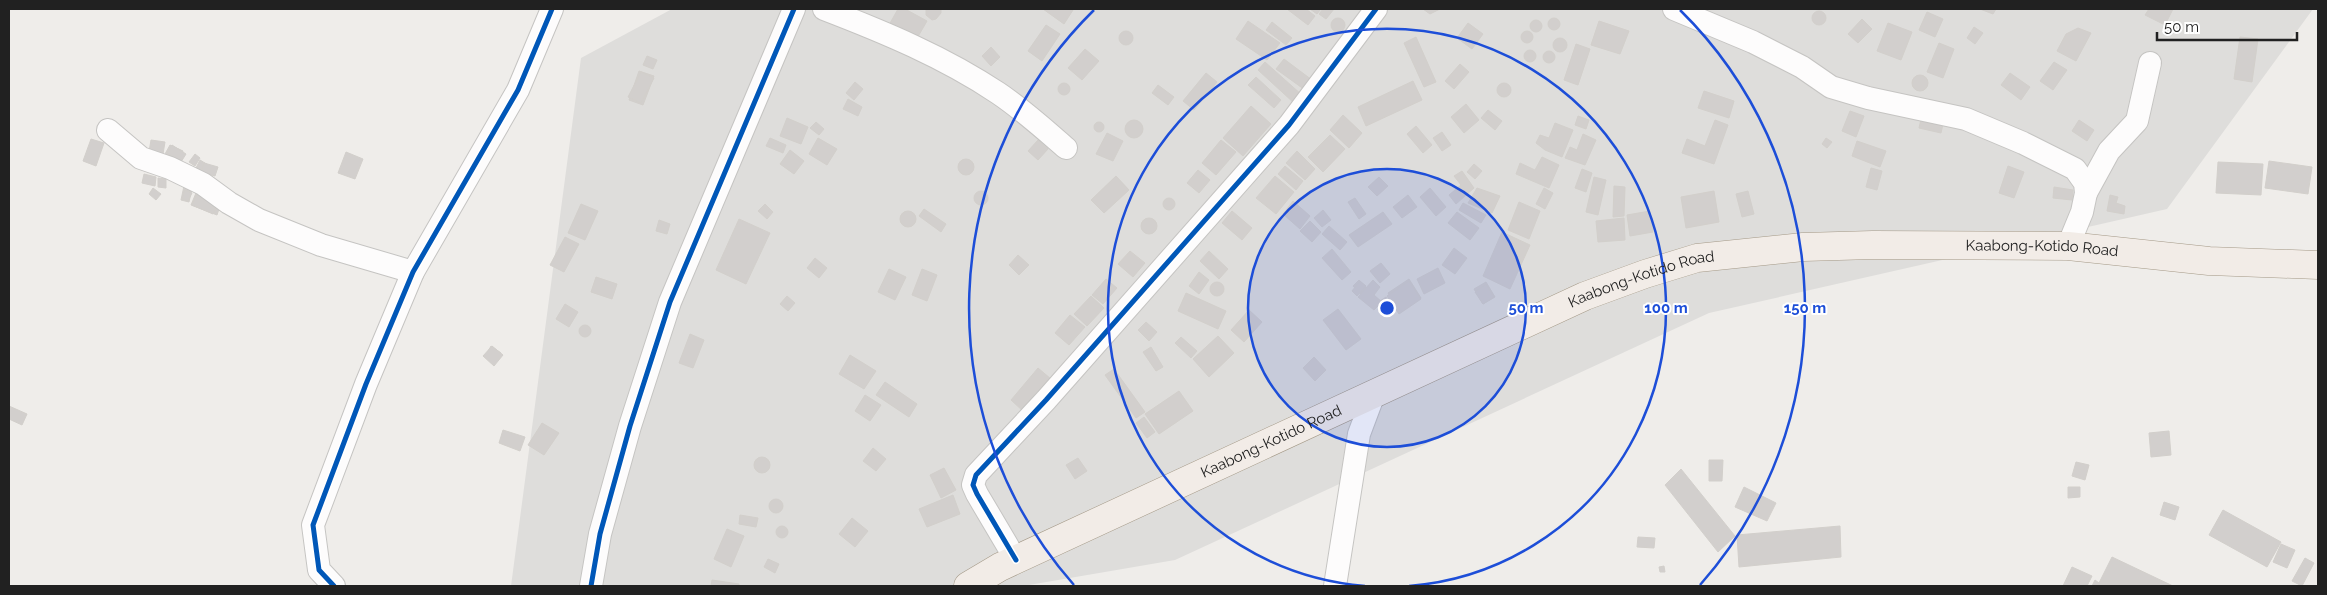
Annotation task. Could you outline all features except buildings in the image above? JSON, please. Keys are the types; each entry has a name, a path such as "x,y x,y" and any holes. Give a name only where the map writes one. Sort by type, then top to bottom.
{"main road":[{"name":"Kaabong-Kotido Road","path":"984,583 1016,560 1585,296 1645,274 1697,258 1793,248 1864,245 2068,246 2209,261 2318,265"}],"street":[{"path":"334,586 318,570 313,526 366,384 413,272 518,90 552,9"},
{"path":"591,586 600,534 630,426 670,302 794,9"},
{"path":"824,9 881,31 966,74 999,94 1066,148"},
{"path":"1016,560 977,494 973,485 976,475 1046,400 1289,125 1376,9"},
{"path":"1674,9 1753,42 1802,67 1831,87 1868,98 1966,119 2023,143 2075,169 2081,174 2085,182 2086,193"},
{"path":"2068,246 2082,212 2086,193 2109,151 2137,121 2150,63"},
{"path":"108,130 141,158 170,168 203,184 229,203 259,220 321,245 413,272"},
{"path":"1335,586 1360,434 1374,394"}],"shaded area":[{"path":"672,9 2313,9 2167,209 1709,313 1175,560 1023,586 511,586 581,58"}],"cycle path":[{"path":"334,586 319,570 313,525 366,384 413,272 518,90 552,9"},
{"path":"591,586 600,534 630,426 670,302 794,9"},
{"path":"1016,560 977,494 973,485 976,475 1046,400 1289,125 1376,9"}]}
